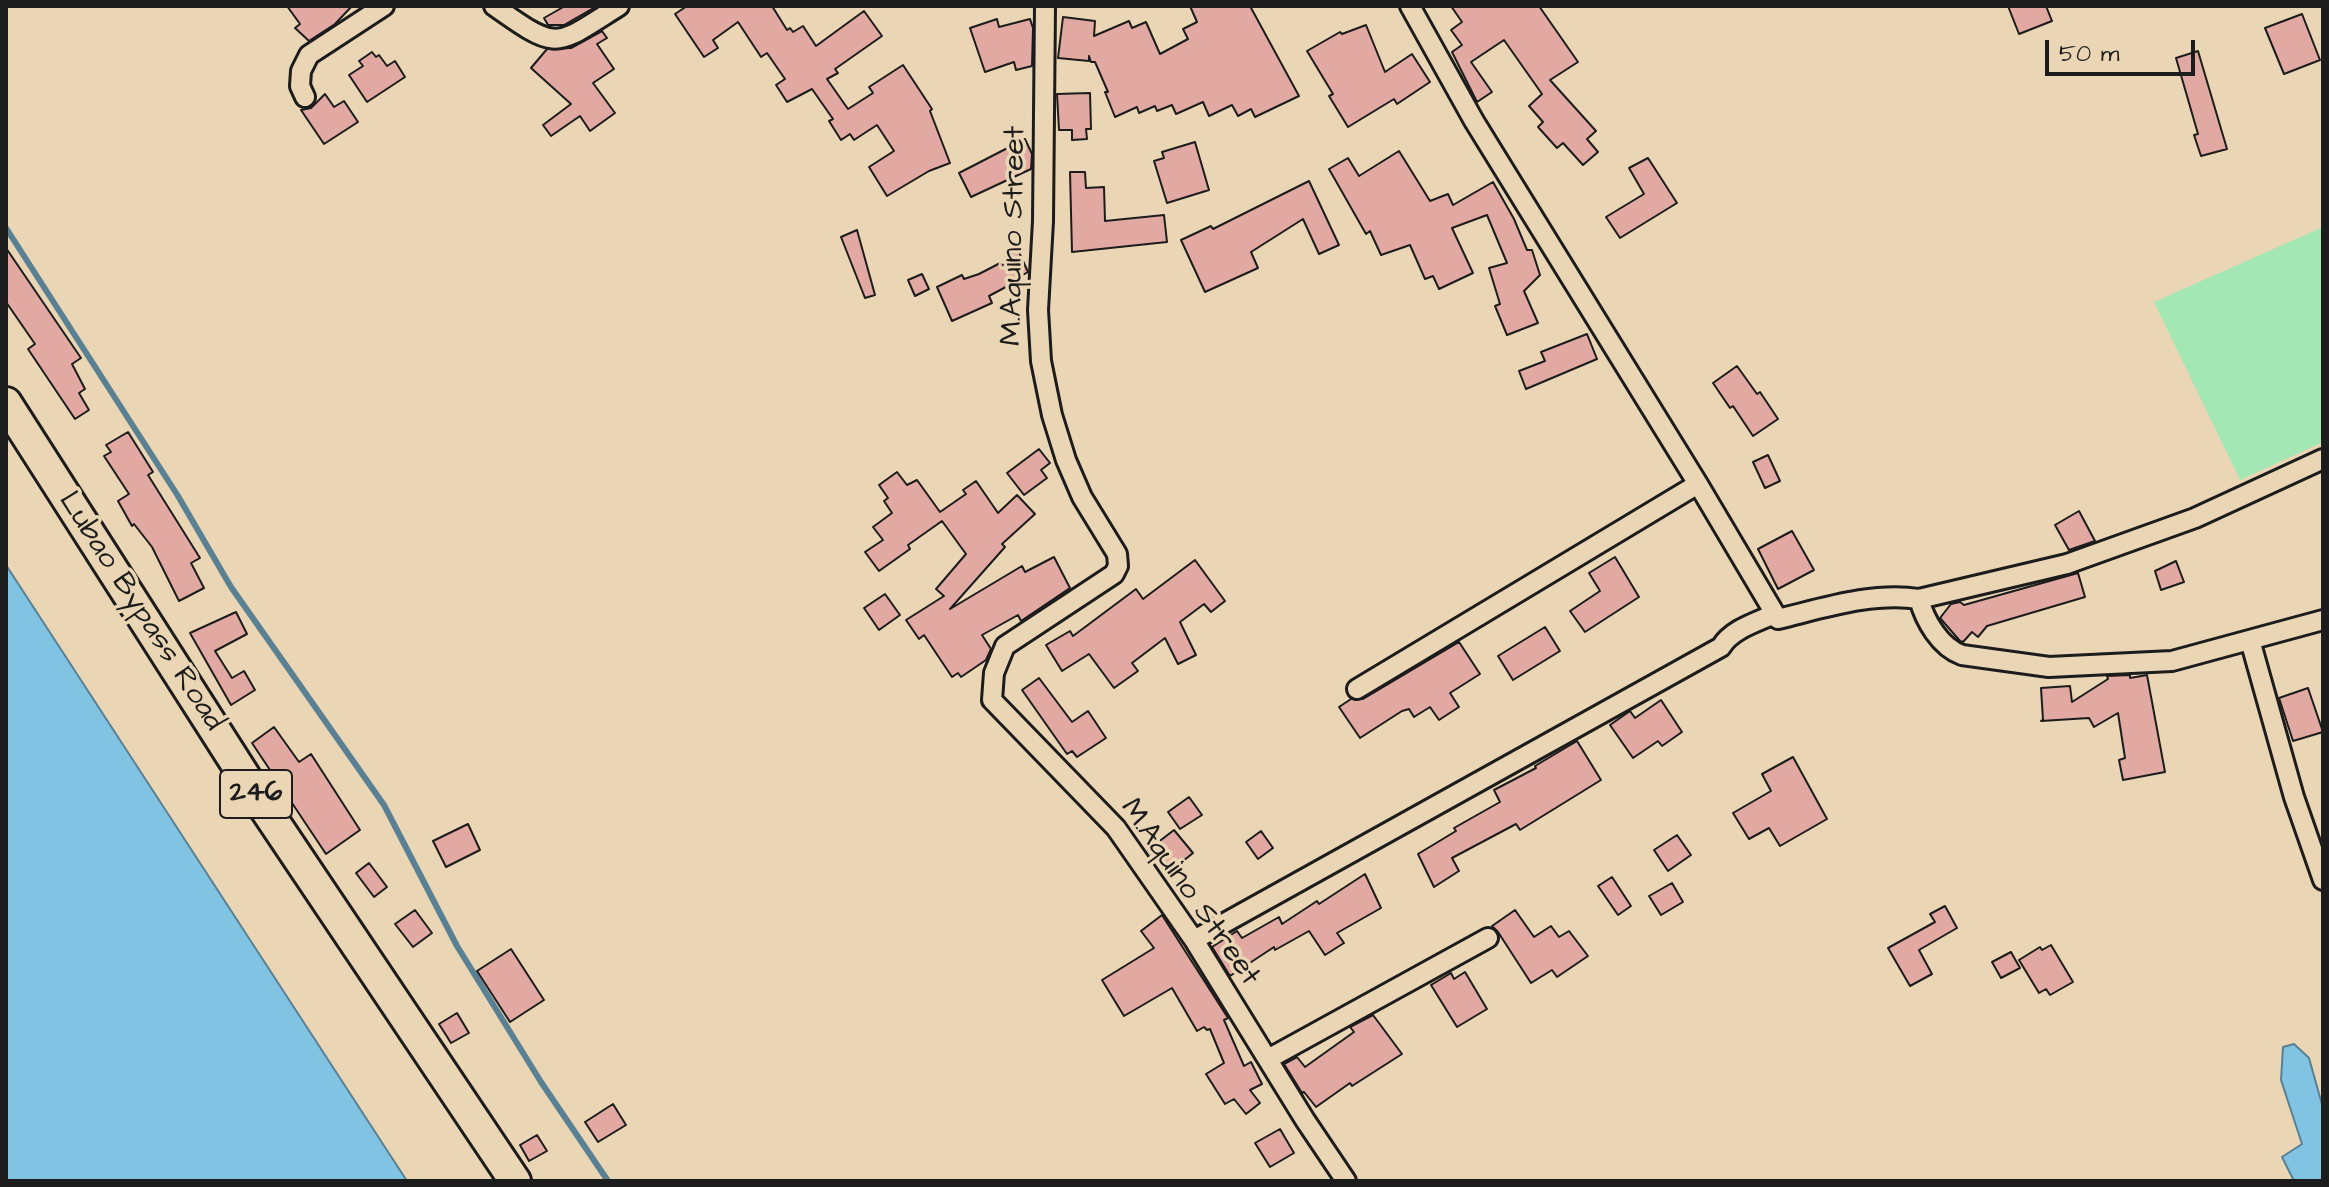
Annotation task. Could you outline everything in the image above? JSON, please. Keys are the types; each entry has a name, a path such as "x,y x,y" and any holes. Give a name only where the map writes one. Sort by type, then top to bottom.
{"highway":[{"name":"Lubao Bypass Road","path":"6,403 266,810 515,1181"}],"street":[{"path":"305,97 300,86 301,71 309,55 384,6"},
{"path":"494,6 528,30 557,40 568,39 619,6"},
{"name":"M.Aquino Street","path":"1045,6 1043,221 1038,310 1041,361 1052,415 1066,460 1082,497 1114,546 1118,566 1114,574 1005,646 994,673 992,700 1116,828 1194,940 1346,1181"},
{"path":"1410,6 1474,121 1778,619"},
{"path":"1194,940 1721,647 1726,639 1772,615 1778,619 1894,595 1919,599 2067,564 2195,518 2323,459"},
{"path":"1357,689 1698,484"},
{"path":"1919,599 1921,608 1949,650 1962,655 2049,667 2172,661 2323,620"},
{"path":"2250,640 2294,797 2323,880"},
{"path":"1268,1059 1488,938"}],"green space":[{"path":"2323,227 2323,442 2240,480 2154,302"}],"water":[{"path":"6,565 407,1181 6,1181"},
{"path":"2294,1044 2309,1058 2323,1108 2323,1181 2294,1181 2282,1157 2302,1144 2281,1080 2283,1047"}],"building":[{"path":"287,6 352,6 335,24 309,41 295,28 300,24"},
{"path":"565,6 597,6 564,25 548,25 544,18"},
{"path":"687,6 772,6 787,30 790,28 793,32 803,26 816,46 864,11 882,36 835,69 838,73 827,79 848,109 873,93 869,87 903,65 932,109 930,111 950,163 929,171 887,196 869,167 894,151 877,125 854,140 850,134 841,140 829,121 833,119 812,89 787,102 776,85 785,79 767,53 761,57 738,22 713,40 718,48 704,57 675,14"},
{"path":"1190,6 1250,6 1299,96 1255,117 1251,109 1238,116 1232,105 1209,116 1203,102 1176,114 1172,105 1157,111 1155,106 1139,113 1137,107 1115,117 1095,62 1091,62 1089,56 1089,61 1058,58 1063,17 1095,21 1094,36 1129,21 1132,28 1146,22 1160,54 1188,39 1183,29 1197,22"},
{"path":"1451,6 1539,6 1578,62 1550,80 1596,131 1587,139 1598,152 1583,165 1563,143 1557,148 1538,127 1543,122 1529,106 1542,94 1504,40 1471,62 1492,92 1477,102 1452,52 1462,45 1451,30 1462,22"},
{"path":"2008,6 2046,6 2052,21 2019,34"},
{"path":"2302,14 2320,60 2284,74 2265,28"},
{"path":"997,19 999,27 1030,19 1033,28 1032,66 1016,70 1014,62 985,72 970,28"},
{"path":"1366,25 1385,72 1412,54 1430,82 1397,104 1394,99 1348,127 1329,96 1333,94 1307,51 1340,32 1342,34"},
{"path":"602,31 607,38 597,44 614,69 593,83 615,113 590,131 580,116 551,136 543,125 571,104 531,68 547,49 571,48"},
{"path":"2198,51 2227,149 2201,156 2194,135 2198,134 2176,58"},
{"path":"372,52 376,57 379,55 387,66 395,61 405,77 367,102 349,75 363,66 359,61"},
{"path":"1090,93 1091,129 1086,129 1087,139 1072,140 1072,130 1059,130 1057,94"},
{"path":"325,94 334,107 344,101 358,122 324,144 301,110 311,108"},
{"path":"1025,139 1032,154 1031,169 971,197 959,173"},
{"path":"1195,142 1209,190 1167,203 1154,161 1164,158 1162,152"},
{"path":"1399,151 1430,201 1448,194 1453,205 1493,182 1527,250 1532,250 1540,275 1524,291 1538,323 1507,335 1495,306 1500,304 1489,268 1507,263 1487,215 1452,228 1473,273 1439,289 1433,276 1425,279 1410,245 1381,255 1370,231 1366,234 1329,169 1348,158 1359,176"},
{"path":"1648,158 1677,203 1620,238 1606,217 1644,194 1629,168"},
{"path":"1070,172 1085,172 1086,188 1104,187 1105,221 1164,215 1167,242 1072,252"},
{"path":"1309,181 1339,245 1319,254 1303,219 1251,252 1258,268 1205,292 1181,240 1211,226 1213,229"},
{"path":"857,230 875,295 865,298 841,237"},
{"path":"6,248 81,358 72,364 85,389 79,393 89,410 75,419 28,349 35,344 6,302"},
{"path":"1018,250 1028,272 989,296 992,303 952,321 937,287 962,275 964,279 979,274"},
{"path":"922,274 929,289 915,296 908,280"},
{"path":"1587,334 1597,359 1526,389 1519,371 1545,361 1541,352"},
{"path":"1737,366 1778,419 1753,436 1713,383"},
{"path":"128,432 153,472 148,475 200,558 191,563 204,588 179,601 152,547 134,524 132,526 118,501 129,494 104,456 111,452 106,445"},
{"path":"1039,449 1050,463 1041,470 1047,478 1024,495 1007,473"},
{"path":"1768,455 1780,481 1765,488 1753,462"},
{"path":"897,472 907,485 917,480 940,512 966,494 963,490 976,481 998,513 1017,495 1035,514 1002,544 1005,547 950,609 1022,566 1025,572 1054,557 1070,588 1021,621 1018,615 982,635 991,649 986,660 961,677 958,673 952,677 924,635 919,639 906,620 944,596 936,589 966,554 942,521 879,571 865,552 883,540 873,527 892,513 884,501 888,498 879,485"},
{"path":"2079,511 2095,541 2069,550 2055,525"},
{"path":"1792,531 1814,570 1778,589 1758,549"},
{"path":"1615,557 1639,597 1585,632 1570,611 1600,591 1589,573"},
{"path":"1195,560 1225,601 1211,612 1204,604 1180,622 1196,655 1178,664 1165,638 1132,663 1138,671 1114,688 1089,654 1062,671 1046,645 1070,631 1073,636 1136,589 1143,599"},
{"path":"2176,561 2184,582 2161,590 2155,571"},
{"path":"2078,573 2085,597 1987,626 1978,637 1972,632 1963,642 1940,618 1951,604 1960,602 1964,605"},
{"path":"885,594 900,615 879,630 864,608"},
{"path":"236,612 247,634 215,651 232,678 244,671 255,690 231,705 190,633"},
{"path":"1545,627 1560,651 1513,680 1498,656"},
{"path":"1459,642 1480,674 1450,693 1459,707 1439,720 1430,707 1414,717 1409,709 1402,711 1360,738 1339,707 1351,699 1363,699"},
{"path":"2130,675 2130,678 2147,675 2165,772 2123,780 2119,760 2125,758 2118,713 2094,727 2089,718 2041,721 2041,688 2070,686 2072,702 2108,679 2107,676"},
{"path":"1039,678 1072,722 1088,711 1106,738 1077,757 1072,751 1067,754 1022,690"},
{"path":"2308,688 2323,732 2293,741 2279,698"},
{"path":"1661,700 1682,732 1662,746 1658,741 1633,758 1610,725 1630,711 1635,718"},
{"path":"274,727 299,762 311,754 360,830 326,854 252,743"},
{"path":"1577,741 1601,780 1520,830 1516,824 1452,858 1459,871 1434,887 1418,854 1456,831 1454,828 1500,802 1494,790 1536,768"},
{"path":"1793,757 1827,819 1780,846 1769,828 1749,839 1733,813 1771,791 1762,774"},
{"path":"1189,797 1202,815 1180,829 1168,812"},
{"path":"468,824 480,850 446,867 433,841"},
{"path":"1174,830 1193,853 1167,874 1148,850"},
{"path":"1261,831 1273,848 1258,859 1246,842"},
{"path":"1677,835 1691,855 1668,871 1654,850"},
{"path":"369,863 387,887 374,897 356,873"},
{"path":"1365,874 1381,908 1337,933 1344,943 1325,955 1309,931 1275,950 1274,947 1230,976 1212,947 1237,931 1242,938 1279,917 1282,924"},
{"path":"1612,877 1631,906 1618,915 1598,886"},
{"path":"1672,883 1683,902 1661,915 1649,896"},
{"path":"1945,906 1957,928 1919,950 1932,974 1910,986 1888,948 1935,922 1930,914"},
{"path":"415,910 432,933 413,947 395,924"},
{"path":"1515,910 1534,937 1551,926 1559,937 1569,931 1588,956 1557,977 1552,970 1531,983 1492,926"},
{"path":"1162,915 1228,1018 1224,1020 1244,1066 1251,1062 1262,1084 1250,1090 1260,1103 1246,1114 1234,1099 1225,1104 1206,1074 1224,1063 1210,1029 1204,1027 1197,1031 1172,988 1124,1016 1102,980 1154,948 1141,931"},
{"path":"2051,945 2073,982 2050,995 2046,989 2039,993 2019,960 2040,947 2042,950"},
{"path":"511,949 544,1000 510,1022 477,971"},
{"path":"2011,952 2020,968 2001,978 1992,962"},
{"path":"1465,972 1487,1009 1457,1027 1431,985 1451,973 1454,979"},
{"path":"457,1013 469,1033 451,1043 439,1024"},
{"path":"1373,1015 1402,1054 1352,1086 1350,1083 1316,1107 1302,1093 1284,1064 1297,1057 1305,1067 1354,1032 1350,1027"},
{"path":"613,1104 626,1125 598,1142 585,1122"},
{"path":"1280,1129 1294,1153 1270,1167 1255,1143"},
{"path":"537,1135 547,1151 529,1161 520,1145"}],"waterway":[{"path":"6,228 178,496 231,587 384,805 457,946 541,1082 608,1181"}]}
